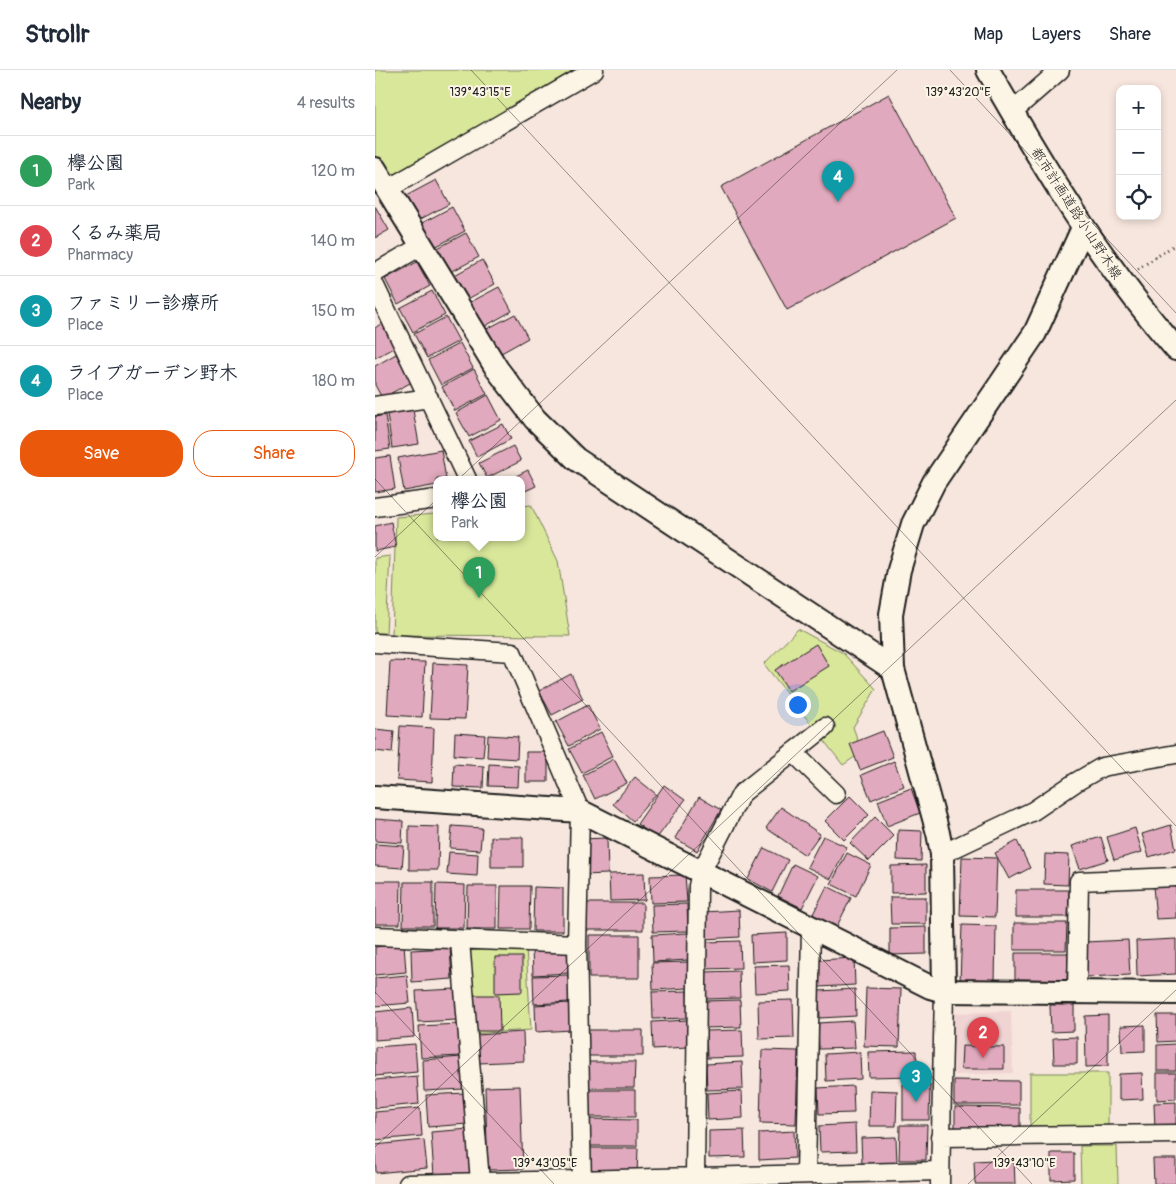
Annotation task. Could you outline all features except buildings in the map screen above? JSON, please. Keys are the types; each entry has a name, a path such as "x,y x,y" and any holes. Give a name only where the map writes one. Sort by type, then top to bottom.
{"street":[{"path":"386,190 595,70"},
{"name":"都市計画道路小山野木線","path":"988,70 1083,228 1176,350"},
{"path":"1012,112 1060,70"},
{"path":"375,169 386,190 497,369 535,419 576,460 893,669"},
{"path":"408,1184 480,1181 582,1182 806,1174 940,1177 944,991 942,854 939,834 893,669 891,614 899,570 913,524 935,482 1035,334 1083,228"},
{"path":"375,273 421,246"},
{"path":"375,286 466,476"},
{"path":"375,406 429,398"},
{"path":"375,507 433,500"},
{"path":"375,643 512,652 580,810 577,944 582,1182"},
{"path":"695,1177 698,886 701,872 741,794 825,727"},
{"path":"793,752 836,794"},
{"path":"942,854 1033,811 1102,768 1176,754"},
{"path":"375,797 580,810 811,928 944,991 1176,993"},
{"path":"1077,992 1079,881 1176,877"},
{"path":"806,1174 811,928"},
{"path":"375,936 460,941 577,944"},
{"path":"460,941 480,1181"},
{"path":"940,1137 1176,1134"}],"path":[{"path":"1121,280 1176,244"}],"shaded area":[{"path":"1011,1011 1013,1073 954,1075 952,1013"}],"green space":[{"path":"375,70 574,70 388,180 375,156"},
{"path":"531,505 558,561 570,636 392,635 396,517 433,514 433,541 525,541 525,506"},
{"path":"390,556 386,633 375,633 375,558"},
{"path":"798,629 843,653 876,689 853,727 862,752 843,765 764,664"},
{"path":"526,947 531,1030 470,1034 465,951"},
{"path":"1030,1073 1108,1073 1108,1126 1030,1126"},
{"path":"1080,1146 1117,1146 1118,1184 1081,1184"}],"place":[{"name":"ライブガーデン野木","path":"838,202"},
{"name":"欅公園","path":"479,598"},
{"name":"くるみ薬局","path":"983,1058"},
{"name":"ファミリー診療所","path":"916,1102"}]}
